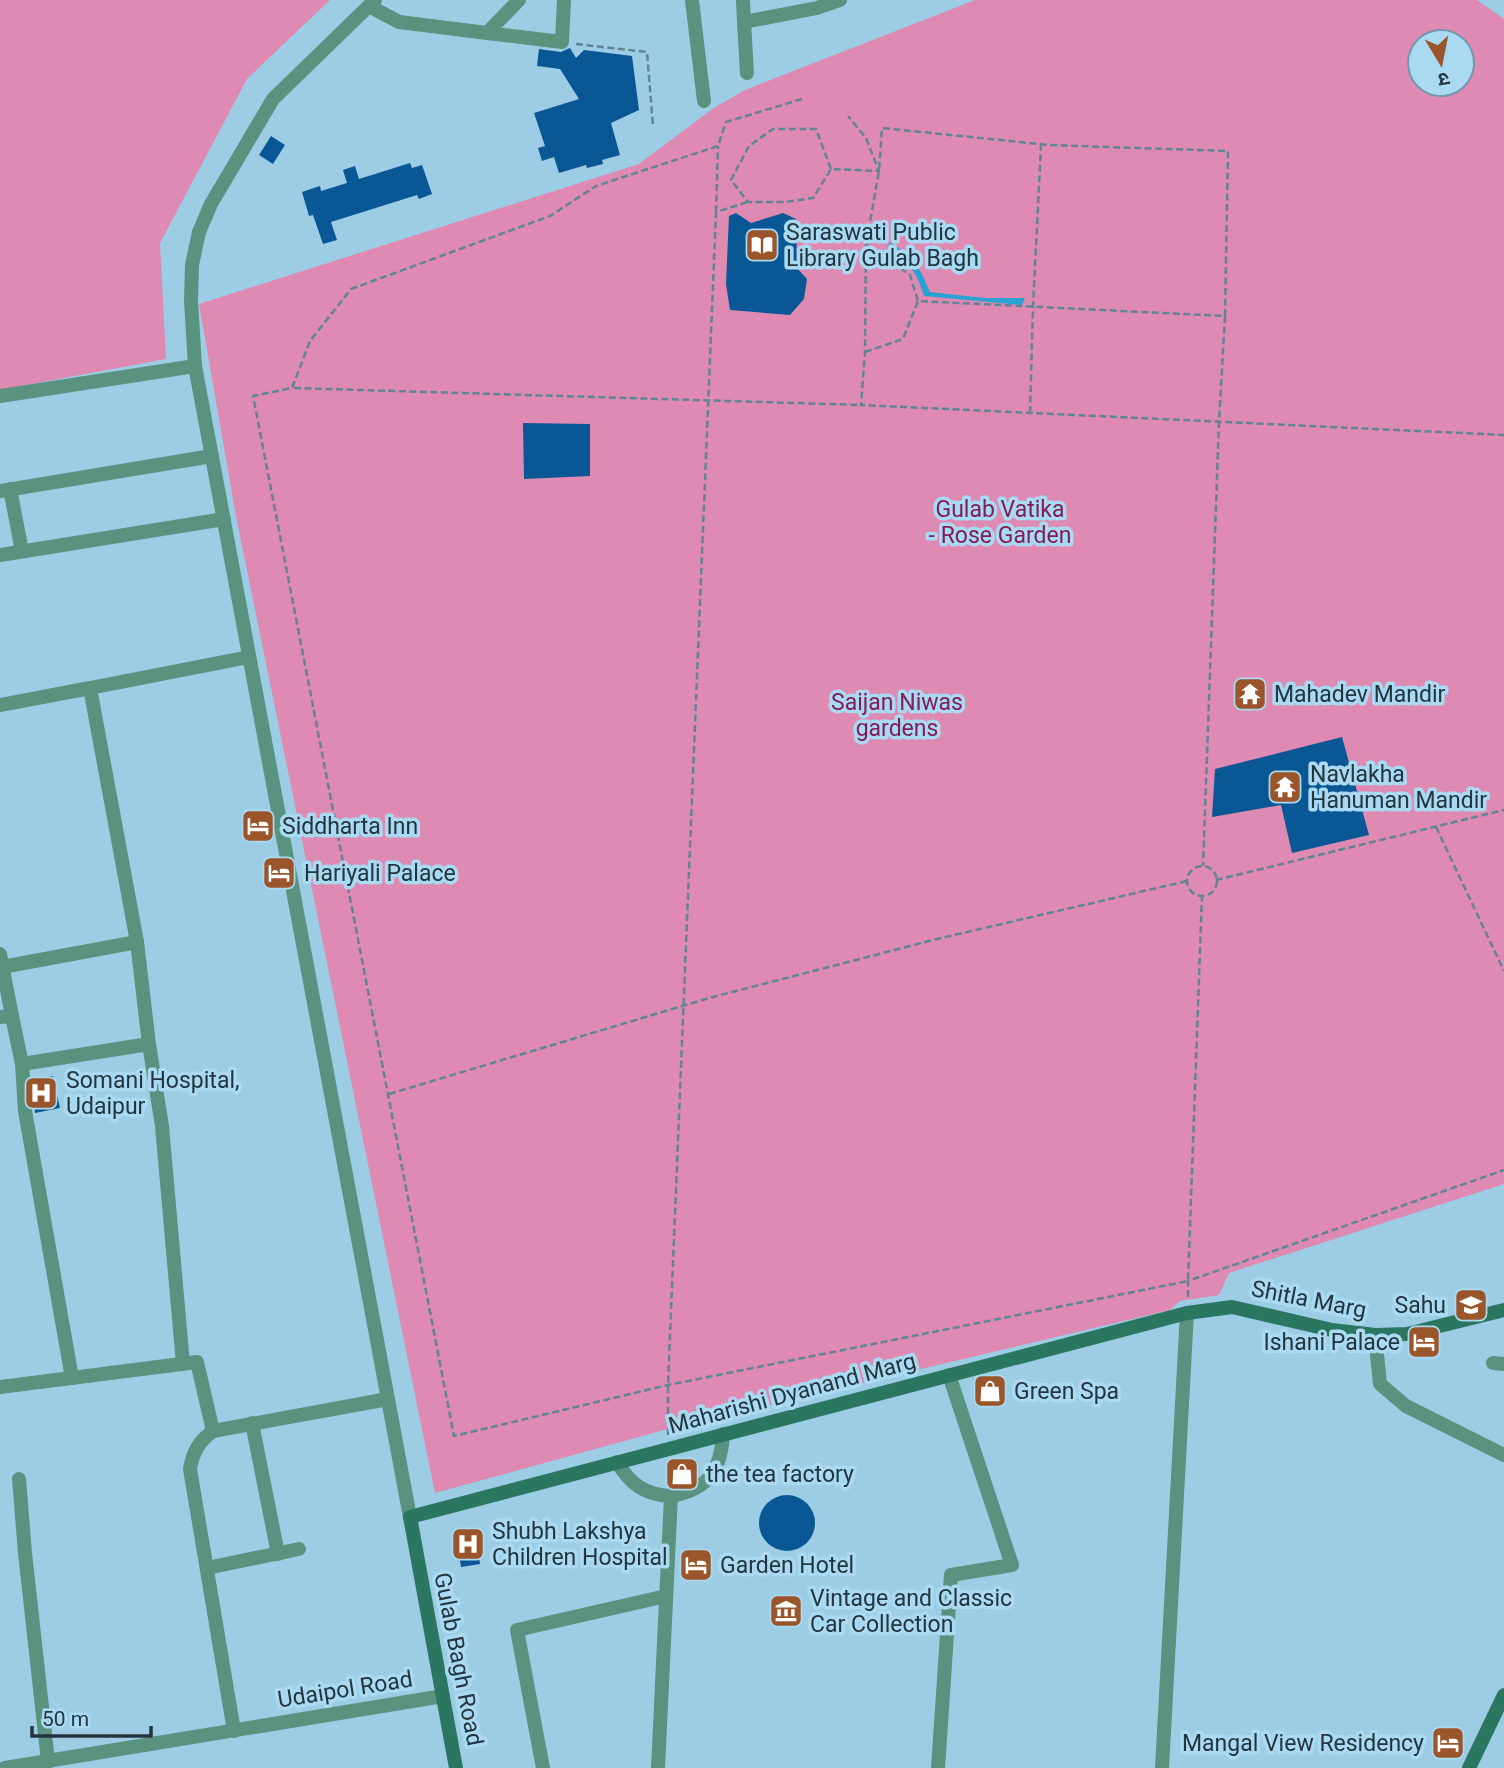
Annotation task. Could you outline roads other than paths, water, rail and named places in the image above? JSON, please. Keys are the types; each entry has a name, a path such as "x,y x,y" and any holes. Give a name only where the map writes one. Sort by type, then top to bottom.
{"main road":[{"name":"Shitla Marg","path":"1187,1313 1232,1307 1332,1330 1376,1335 1407,1334 1504,1310"},
{"name":"Maharishi Dyanand Marg","path":"410,1517 1187,1313"},
{"name":"Gulab Bagh Road","path":"410,1517 456,1768"},
{"path":"1469,1768 1504,1695"}],"street":[{"path":"486,33 519,0"},
{"path":"410,1517 195,366 192,265 199,232 211,204 273,99 372,3 385,17 399,22 562,42 565,0"},
{"path":"692,0 705,101"},
{"path":"743,0 747,73"},
{"path":"744,22 840,0"},
{"path":"0,396 195,366"},
{"path":"22,551 5,490 212,456"},
{"path":"0,555 224,519"},
{"path":"0,705 249,657"},
{"path":"90,688 137,942 162,1126 183,1364"},
{"path":"72,1378 25,1111 22,1064 6,1017 1,960 137,942"},
{"path":"22,1064 149,1044"},
{"path":"1162,1768 1187,1313"},
{"path":"1376,1335 1380,1384 1406,1406 1504,1455"},
{"path":"0,1387 197,1362 213,1431"},
{"path":"938,1768 951,1575 1012,1565 949,1376"},
{"path":"234,1731 190,1469 195,1451 202,1439 213,1431 388,1399"},
{"path":"252,1423 278,1554"},
{"path":"617,1462 625,1476 642,1489 661,1496 689,1492 709,1479 722,1453 723,1434"},
{"path":"19,1479 46,1764"},
{"path":"658,1768 671,1496"},
{"path":"207,1569 299,1549"},
{"path":"543,1768 517,1630 666,1596"},
{"name":"Udaipol Road","path":"5,1768 46,1764 443,1696"}],"water":[{"path":"890,242 915,263 930,292 985,298 1025,298 1022,305 924,296 911,268 887,248"}],"place":[{"name":"Saraswati Public Library Gulab Bagh","path":"762,245"},
{"name":"Mahadev Mandir","path":"1250,694"},
{"name":"Navlakha Hanuman Mandir","path":"1285,787"},
{"name":"Siddharta Inn","path":"258,826"},
{"name":"Hariyali Palace","path":"279,873"},
{"name":"Somani Hospital, Udaipur","path":"41,1093"},
{"name":"Sahu","path":"1471,1305"},
{"name":"Ishani Palace","path":"1424,1342"},
{"name":"Green Spa","path":"990,1391"},
{"name":"the tea factory","path":"682,1474"},
{"name":"Shubh Lakshya Children Hospital","path":"468,1544"},
{"name":"Garden Hotel","path":"696,1565"},
{"name":"Vintage and Classic Car Collection","path":"786,1611"},
{"name":"Mangal View Residency","path":"1448,1743"}],"park label":[{"name":"Gulab Vatika - Rose Garden","path":"1000,522"},
{"name":"Saijan Niwas gardens","path":"897,715"}]}
